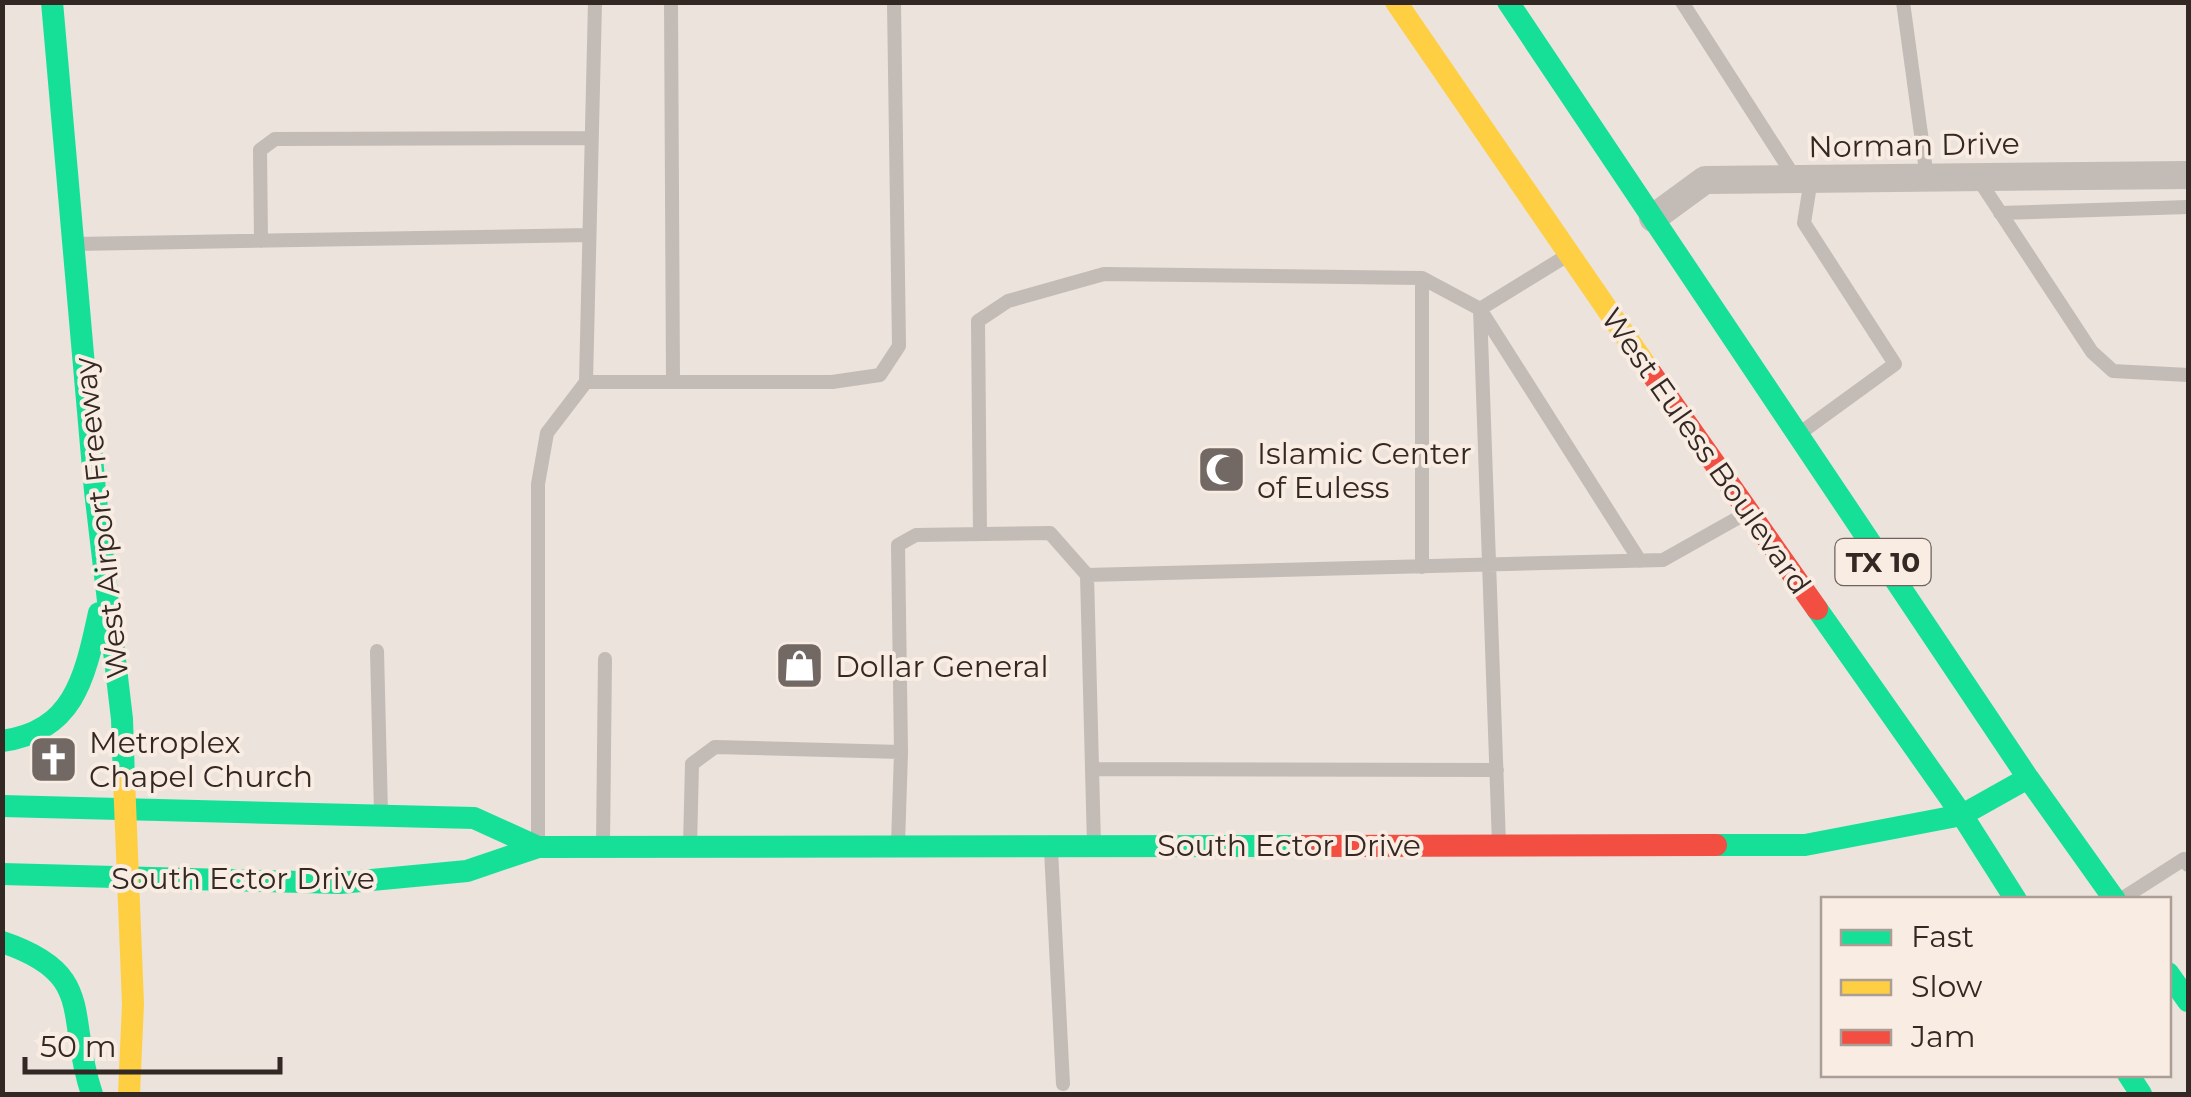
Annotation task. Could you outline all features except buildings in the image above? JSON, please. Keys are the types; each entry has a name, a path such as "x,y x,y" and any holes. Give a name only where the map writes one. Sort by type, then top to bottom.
{"main road":[{"name":"West Airport Freeway","path":"52,2 104,584 122,719 133,1004 129,1094"},
{"name":"West Euless Boulevard","path":"1396,2 1568,255 1962,816 2014,897"},
{"name":"TX 10","path":"1508,2 2028,778 2116,897"},
{"path":"2,740 23,740 65,714 88,666 104,584"},
{"name":"South Ector Drive","path":"2,874 340,883 467,871 538,846 1805,845 1962,816 2028,778"},
{"name":"South Ector Drive","path":"2,806 474,818 538,846"},
{"path":"2,942 20,946 58,966 78,1012 83,1075 92,1094"},
{"path":"2171,977 2188,1001"}],"street":[{"name":"Norman Drive","path":"1653,218 1706,180 2188,175"}],"lane":[{"path":"538,846 538,484 547,434 586,382 595,2"},
{"path":"671,2 674,382"},
{"path":"586,382 832,382 880,374 899,346 894,2"},
{"path":"1682,2 1803,179 1804,223 1896,364 1798,435"},
{"path":"1903,2 1927,178"},
{"path":"261,241 260,150 275,139 591,138"},
{"path":"1977,176 2092,352 2113,371 2188,375"},
{"path":"2000,213 2188,206"},
{"path":"75,244 589,234"},
{"path":"1480,310 1568,255"},
{"path":"980,534 978,321 1008,301 1104,274 1422,278 1480,310 1640,560"},
{"path":"1422,278 1422,567"},
{"path":"1480,310 1499,845"},
{"path":"1086,575 1663,560 1748,512"},
{"path":"898,846 898,545 916,534 1050,532 1086,575 1094,846"},
{"path":"377,652 382,814"},
{"path":"603,846 604,659"},
{"path":"690,846 692,764 715,747 901,752"},
{"path":"1092,769 1497,770"},
{"path":"1051,846 1063,1084"},
{"path":"2123,897 2184,858 2188,865"}],"traffic: fast":[{"path":"52,2 95,491 122,719 124,779"},
{"path":"1508,2 2028,778 2113,897"},
{"path":"1817,609 1962,815 2014,897"},
{"path":"2,741 46,726 61,713 81,679 99,613"},
{"path":"1716,845 1805,845 1962,815 2028,778"},
{"path":"2,806 474,818 538,847"},
{"path":"2,874 340,883 467,871 538,847 1302,846"},
{"path":"2,942 53,968 66,984 92,1094"},
{"path":"2171,977 2188,1001"},
{"path":"2130,1077 2141,1094"}],"traffic: slow":[{"path":"1396,2 1651,373"},
{"path":"124,779 133,1004 129,1094"}],"traffic: jam":[{"path":"1651,373 1817,609"},
{"path":"1302,846 1716,845"}],"place":[{"name":"Islamic Center of Euless","path":"1222,470"},
{"name":"Dollar General","path":"800,666"},
{"name":"Metroplex Chapel Church","path":"54,759"}]}
